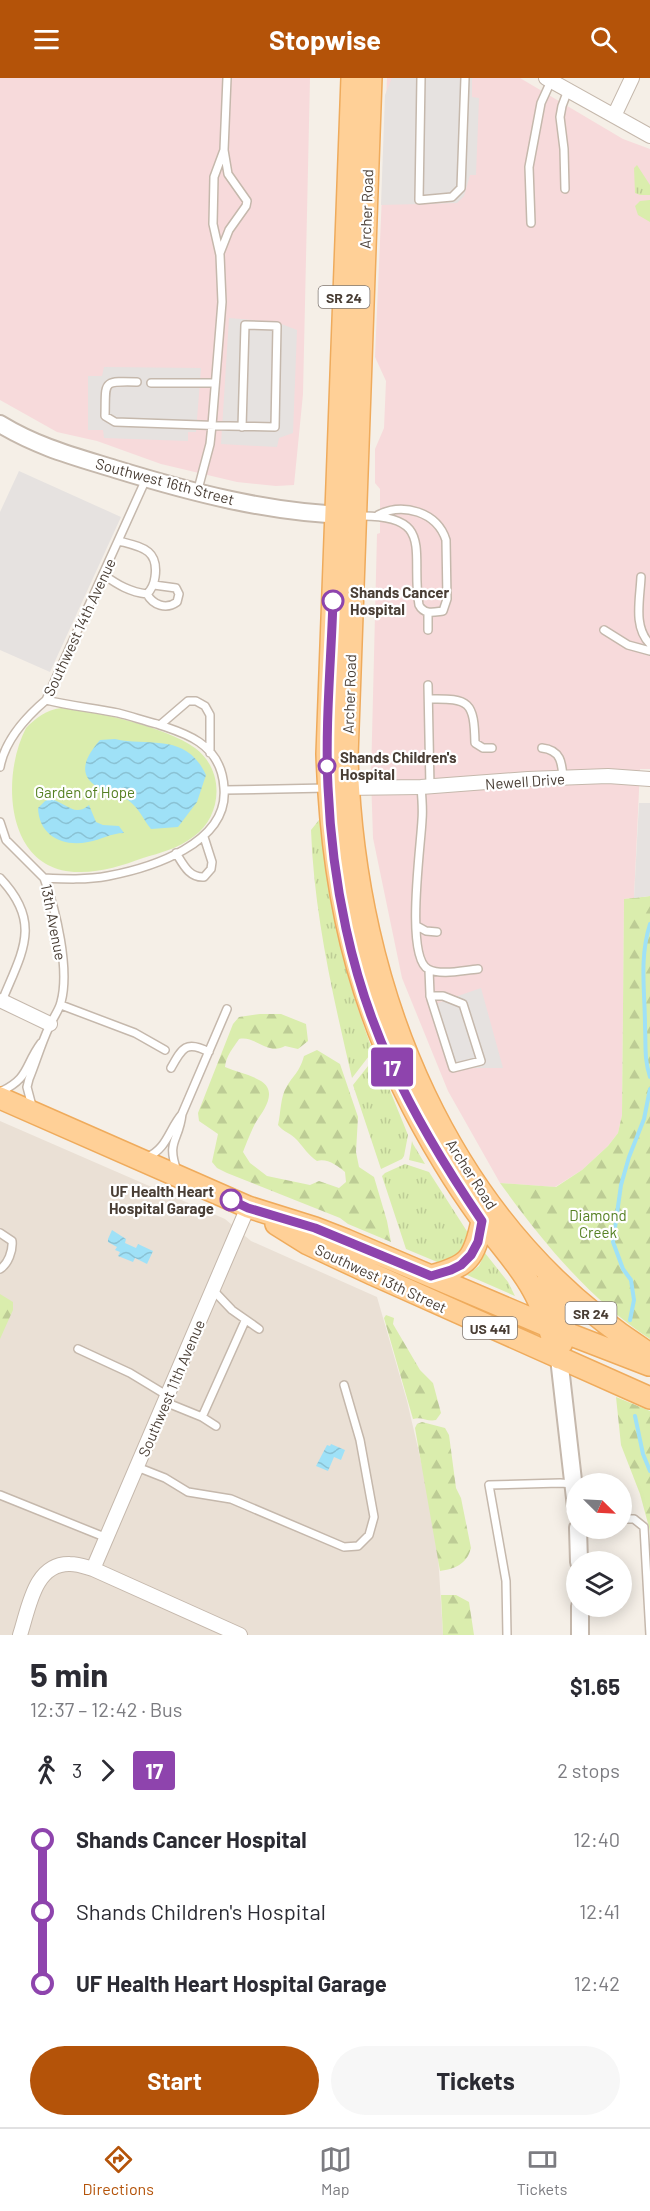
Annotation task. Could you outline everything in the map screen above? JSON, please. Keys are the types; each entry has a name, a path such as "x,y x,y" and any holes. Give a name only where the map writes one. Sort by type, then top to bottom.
{"main road":[{"name":"Archer Road","path":"346,515 352,78"},
{"name":"Archer Road","path":"371,78 346,515 327,754 338,788 336,869 351,948 375,1025 391,1064 417,1097 502,1220 538,1264 593,1315 650,1354"},
{"name":"Archer Road","path":"417,1097 443,1162 482,1221 521,1270 557,1329"},
{"name":"Southwest 13th Street","path":"0,1098 248,1208 315,1228 557,1329 650,1365"},
{"name":"Southwest 13th Street","path":"248,1208 308,1244 650,1398"},
{"path":"431,1276 461,1265 471,1255 478,1242 482,1221"},
{"path":"538,1264 561,1303 565,1317 557,1329 559,1358"}],"street":[{"path":"614,116 632,78"},
{"path":"549,79 650,136"},
{"name":"Southwest 16th Street","path":"0,424 51,450 197,493 279,508 346,515"},
{"name":"Newell Drive","path":"338,788 426,787 608,776 650,779"},
{"path":"2,1001 50,1024"},
{"name":"Southwest 11th Avenue","path":"93,1569 248,1208"},
{"path":"559,1358 573,1473"},
{"path":"20,1635 36,1585 44,1574 57,1565 71,1563 93,1569 240,1635"},
{"path":"580,1617 580,1635"}],"lane":[{"path":"220,255 229,230 247,201 228,174 224,150 227,78"},
{"path":"421,78 419,200 452,197 461,188 465,78"},
{"path":"531,223 529,167 541,103 549,79"},
{"path":"566,189 560,117 561,106 568,90"},
{"path":"197,493 210,444 222,302 220,255 213,224 214,177 224,150"},
{"path":"137,382 112,382 108,385 105,416 109,420 115,422 242,427 275,427 277,326 245,325 242,427"},
{"path":"152,382 215,383"},
{"name":"Southwest 14th Avenue","path":"0,767 1,760 20,725 46,700 146,478"},
{"path":"346,515 378,515 400,521 411,531 417,545 419,606 423,611 443,611 447,599 444,533 426,516 412,510 394,509 378,515"},
{"path":"119,541 141,547 156,561 154,585 147,594"},
{"path":"104,575 125,589 147,594 151,601 159,605 172,606 177,602 179,594 176,588 154,585"},
{"path":"640,577 639,623 642,636 650,644"},
{"path":"428,612 428,630"},
{"path":"604,630 628,645 650,651"},
{"path":"428,686 426,787 416,880 417,926 421,960 429,970 430,996 453,1068 480,1061 463,1004 443,996 430,996"},
{"path":"429,699 461,701 469,706 475,719 475,743 483,748 492,748"},
{"path":"46,700 120,713 176,730 200,742 218,762 225,790 338,788"},
{"path":"160,725 188,701 196,701 205,706 210,715 210,753"},
{"path":"542,748 550,749 559,755 563,778"},
{"name":"13th Avenue","path":"34,1113 27,1087 44,1038 61,1005 63,965 54,906 44,878 74,879 108,876 176,854 204,837 219,814 225,790"},
{"path":"0,824 6,840 44,878"},
{"path":"176,854 192,875 197,878 204,877 211,869 212,862 204,837"},
{"path":"0,878 15,896 21,908 26,935 25,946 2,1001"},
{"path":"417,926 426,931 437,932"},
{"path":"429,970 437,972 478,969"},
{"path":"61,1005 135,1033 165,1050"},
{"path":"139,1160 160,1149 182,1114 227,1009"},
{"name":"13th Avenue","path":"0,1092 22,1078 34,1052 44,1038"},
{"path":"171,1068 185,1047 192,1045 209,1052"},
{"path":"179,1178 171,1152 172,1144 181,1125 182,1114"},
{"path":"0,1233 12,1241 13,1246 5,1266 0,1269"},
{"path":"213,1290 245,1321 259,1329"},
{"path":"202,1417 245,1321"},
{"path":"78,1349 130,1373 166,1399 216,1426"},
{"path":"137,1467 165,1478 188,1492 231,1499 344,1547 358,1546 369,1535 374,1517 360,1440 344,1385"},
{"path":"507,1635 507,1581 489,1485 566,1483"},
{"path":"0,1495 107,1538"},
{"path":"632,1518 644,1527 650,1635"}],"shaded area":[{"path":"0,78 310,78 303,394 294,485 276,486 237,482 161,464 97,441 57,432 0,400"},
{"path":"387,78 520,78 623,139 650,149 650,769 640,769 634,898 624,899 622,1115 618,1133 608,1146 582,1170 555,1187 500,1183 448,1091 402,978 373,838 371,777 377,534 380,533 380,489 375,483 375,449 384,428 386,381 375,357"},
{"path":"392,78 472,78 472,97 479,98 476,175 470,175 464,196 457,203 381,205 385,95"},
{"path":"229,318 276,322 297,330 293,433 279,438 277,447 221,444"},
{"path":"104,367 201,368 196,432 188,432 188,441 104,438 103,430 88,430 88,376 102,376"},
{"path":"19,471 121,517 50,672 0,650 0,512"},
{"path":"639,803 650,803 650,896 634,898"},
{"path":"481,988 503,1068 455,1068 432,1005"},
{"path":"0,1121 225,1219 251,1241 377,1297 407,1401 427,1487 438,1555 443,1635 0,1635"}],"green space":[{"path":"637,165 650,185 650,195 635,193 634,168"},
{"path":"650,200 650,222 638,215 635,206 640,201"},
{"name":"Garden of Hope","path":"61,708 92,712 130,721 167,734 195,748 212,768 215,780 215,805 203,828 188,841 176,847 128,863 89,872 56,868 37,857 24,840 16,820 12,796 13,772 26,728 42,715"},
{"path":"319,820 321,821 333,909 345,964 372,1049 352,1078 331,986 316,893 311,830"},
{"name":"Diamond Creek","path":"650,896 650,1339 587,1288 550,1248 500,1183 556,1187 582,1170 608,1146 618,1133 622,1115 624,899"},
{"path":"281,1014 306,1024 308,1041 298,1049 285,1046 273,1049 251,1040 239,1039 230,1052 225,1067 261,1081 269,1090 268,1101 254,1125 243,1152 250,1163 267,1176 310,1185 319,1181 339,1188 346,1182 345,1172 336,1165 321,1160 317,1161 295,1138 278,1125 285,1090 299,1070 304,1056 317,1050 340,1064 358,1117 356,1152 359,1167 374,1177 391,1242 348,1224 340,1218 227,1173 217,1168 212,1162 218,1134 199,1121 198,1113 233,1024 239,1017"},
{"path":"376,1056 408,1135 402,1159 381,1169 353,1085"},
{"path":"412,1141 413,1144 425,1164 409,1160"},
{"path":"405,1164 429,1172 470,1236 463,1253 442,1264 406,1249 382,1176"},
{"path":"485,1253 508,1282 515,1296 467,1275 479,1266"},
{"path":"0,1294 13,1302 13,1310 0,1339"},
{"path":"386,1315 394,1318 393,1324 420,1370 433,1383 441,1413 436,1420 413,1419 384,1318"},
{"path":"616,1397 650,1411 650,1531 640,1494 621,1445"},
{"path":"422,1422 445,1428 449,1435 456,1488 461,1498 471,1548 467,1558 460,1565 440,1571 415,1428"},
{"path":"441,1595 456,1595 469,1602 474,1635 443,1635"}],"water":[{"path":"115,739 178,747 198,761 206,775 197,802 178,827 151,829 132,803 102,789 88,779 85,766 90,753 100,740"},
{"path":"50,799 74,810 84,809 89,805 96,822 119,826 124,833 88,842 61,841 48,832 39,818 38,808"},
{"path":"112,1230 126,1239 125,1243 136,1248 138,1244 153,1251 147,1264 135,1258 133,1262 118,1256 120,1252 115,1250 117,1247 108,1242"},
{"path":"331,1444 345,1450 341,1460 334,1457 328,1471 316,1466 327,1445"}],"waterway":[{"path":"650,924 643,975 646,1052 650,1077"},
{"path":"630,1320 634,1300 631,1280 623,1269 613,1242 621,1185 644,1119 650,1089"},
{"path":"635,1416 643,1454 650,1471"}],"bus line":[{"name":"17","path":"231,1200 248,1208 315,1228 431,1276 461,1265 471,1255 478,1242 482,1221 443,1162 391,1064 362,988 351,948 336,869 328,788 327,754 333,601"}],"place":[{"name":"Shands Cancer Hospital","path":"333,601"},
{"name":"Shands Children's Hospital","path":"327,766"},
{"name":"UF Health Heart Hospital Garage","path":"231,1200"}]}
